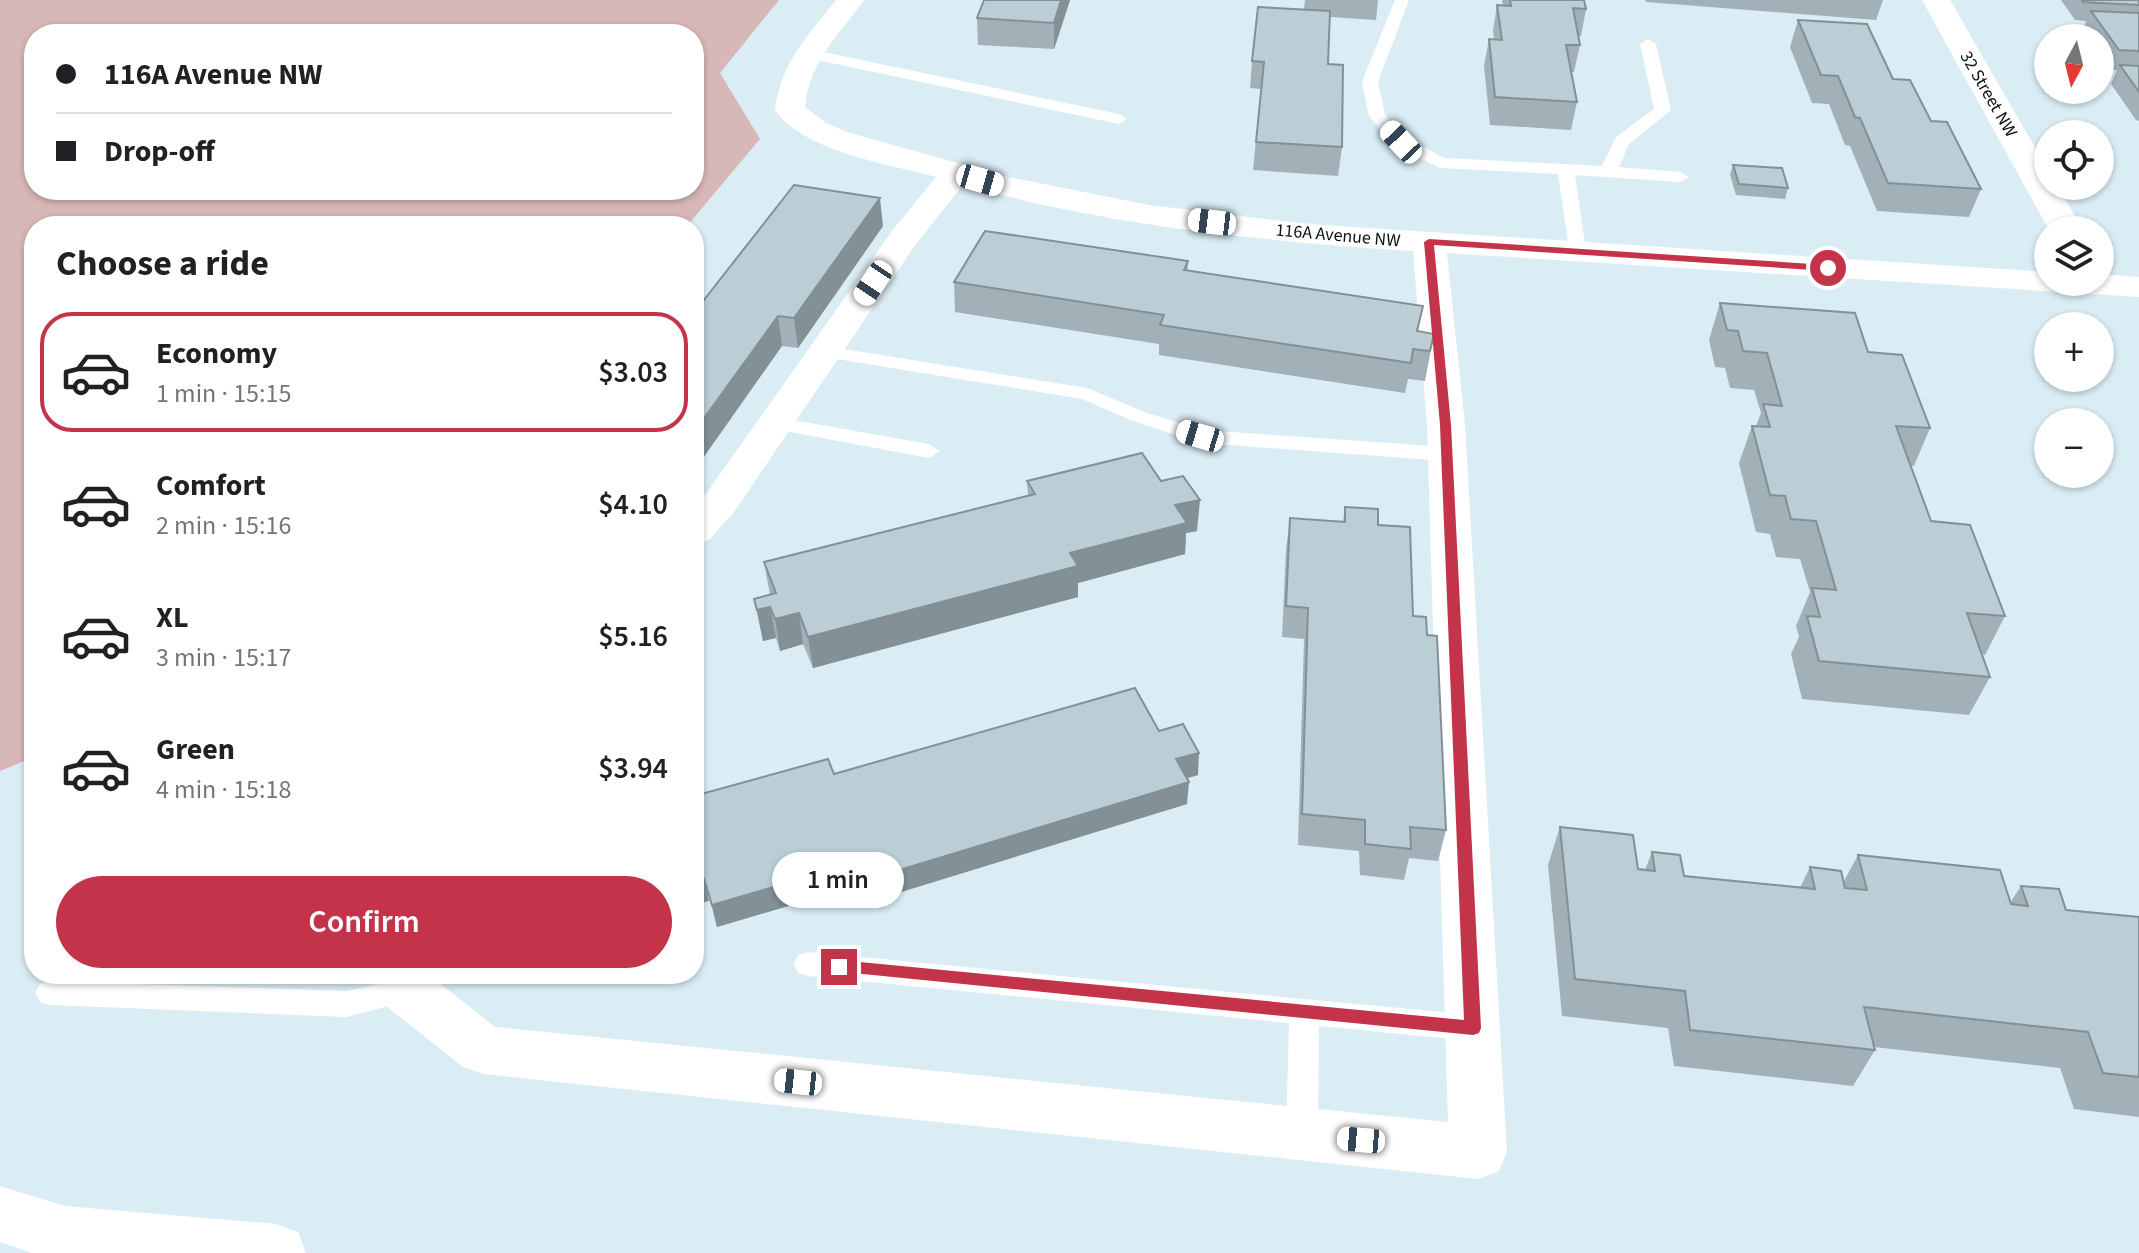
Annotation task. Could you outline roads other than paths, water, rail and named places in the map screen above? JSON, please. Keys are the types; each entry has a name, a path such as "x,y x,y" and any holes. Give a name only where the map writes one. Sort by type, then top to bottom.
{"street":[{"path":"809,54 850,0"},
{"name":"32 Street NW","path":"1936,0 2058,216"},
{"name":"116A Avenue NW","path":"809,54 796,70 790,91 790,110 815,129 839,140 1004,186 1149,215 1307,234 2034,281"},
{"path":"704,520 720,503 904,238 956,173"},
{"path":"405,984 483,1050 1478,1152 1447,454 1429,242"},
{"name":"116A Avenue NW","path":"2114,285 2139,287"},
{"path":"0,1214 65,1235 276,1253"}],"lane":[{"path":"1402,0 1370,82 1377,116 1401,142 1440,163 1680,177"},
{"path":"1608,172 1622,141 1663,110 1648,44"},
{"path":"809,54 1119,119"},
{"path":"1566,169 1577,251"},
{"path":"825,352 1087,394 1140,417 1200,436 1447,454"},
{"path":"776,423 929,451"},
{"path":"808,964 1473,1028"},
{"path":"50,993 347,1004 398,984"},
{"path":"1302,1135 1304,1011"}]}
